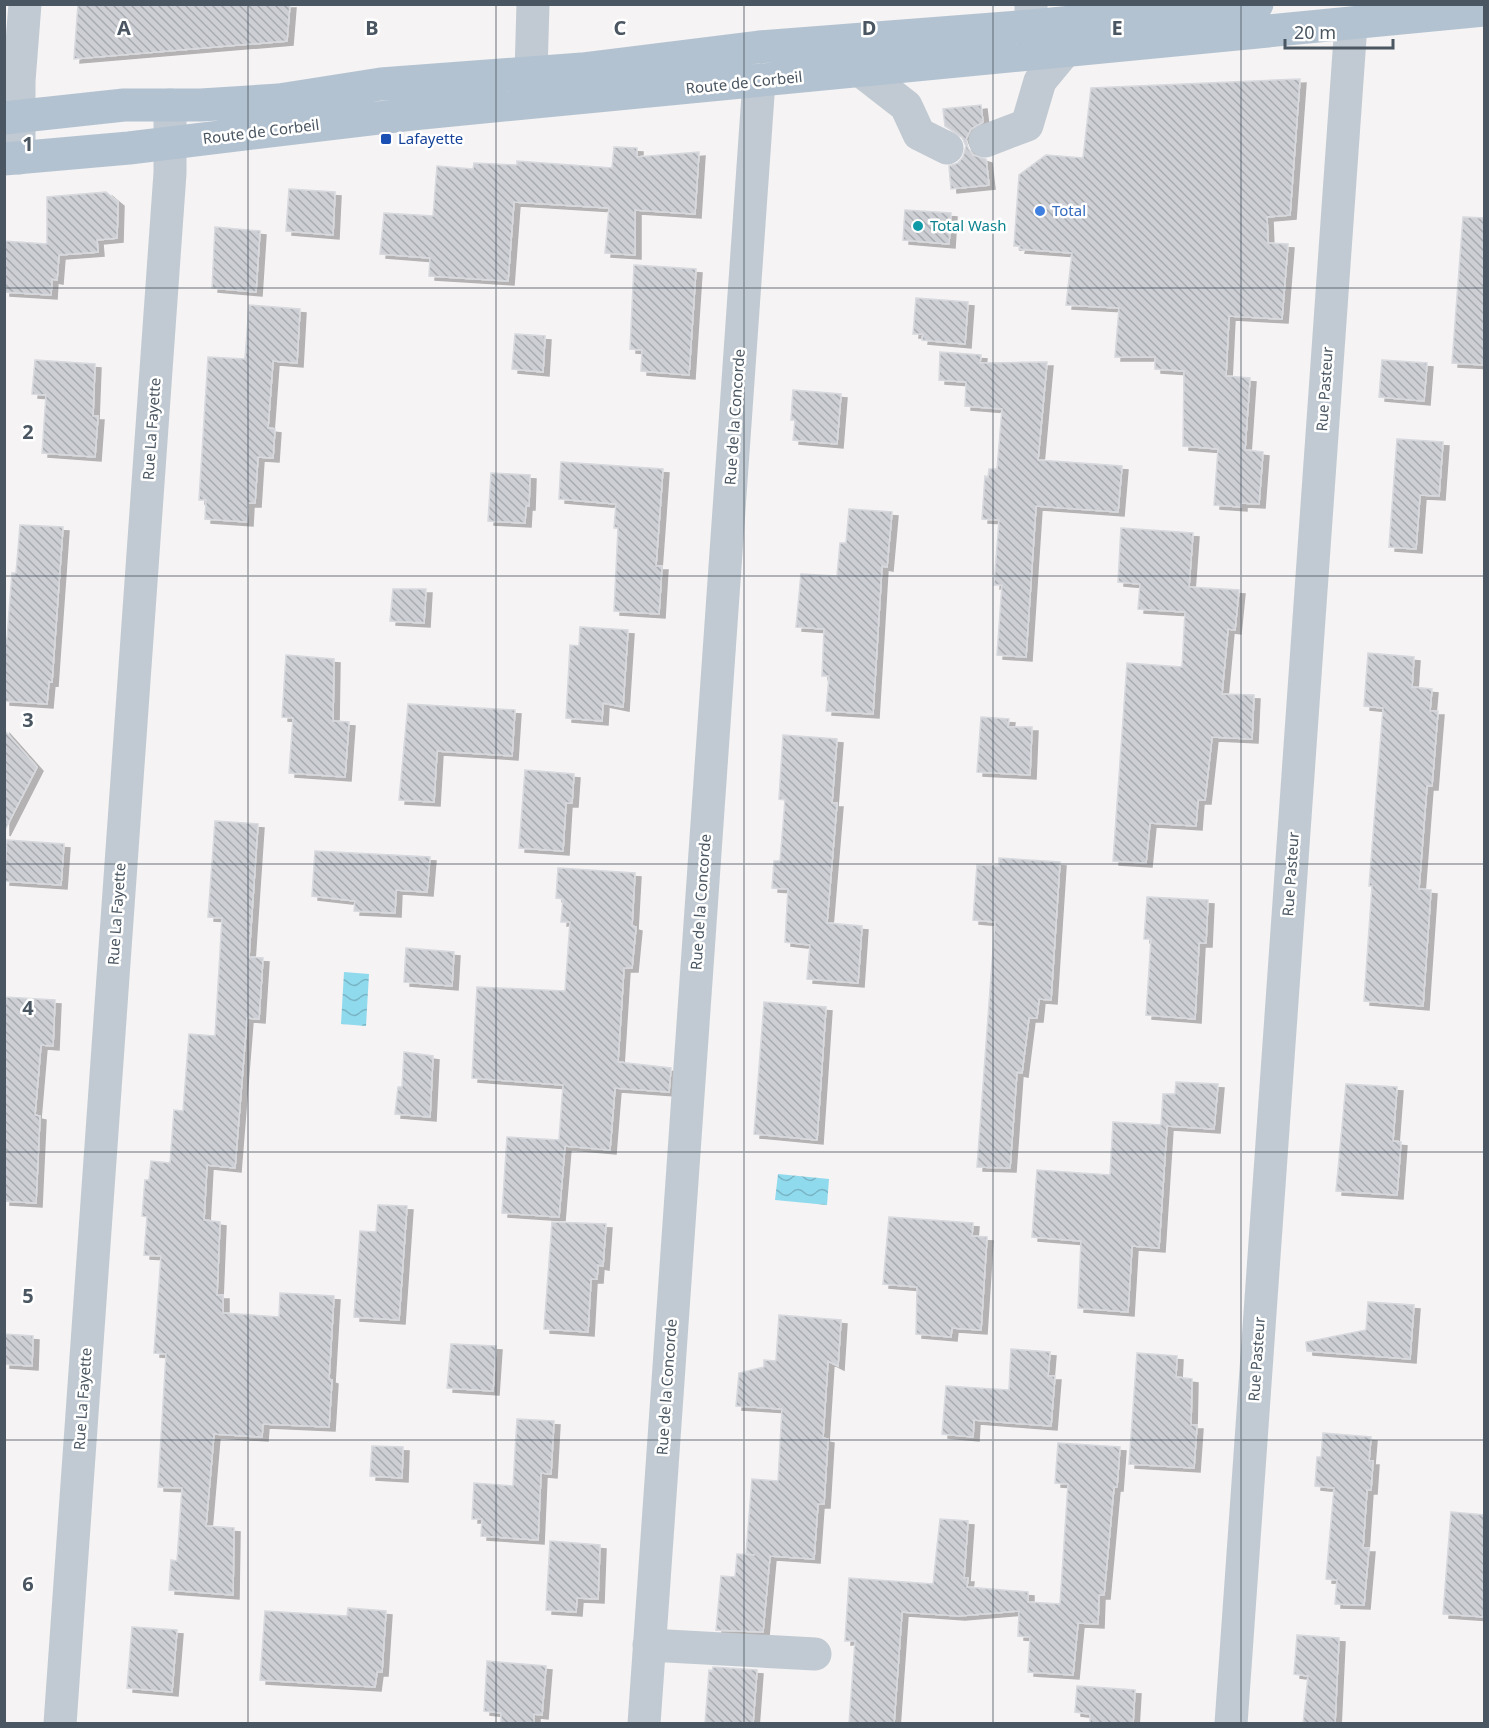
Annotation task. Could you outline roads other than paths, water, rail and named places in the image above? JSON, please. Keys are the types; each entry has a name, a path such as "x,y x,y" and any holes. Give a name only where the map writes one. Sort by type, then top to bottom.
{"main road":[{"name":"Route de Corbeil","path":"11,118 124,105 279,100 381,84 531,73 1031,15 1257,4"},
{"name":"Route de Corbeil","path":"12,158 170,143 412,114 1485,10"}],"street":[{"path":"12,158 11,118 25,4"},
{"path":"531,73 530,38 533,4"},
{"name":"Rue Pasteur","path":"1231,1724 1351,24"},
{"path":"985,141 1027,125 1040,81 1064,52"},
{"path":"861,71 906,106 919,134 947,148"},
{"name":"Rue de la Concorde","path":"644,1724 759,81"},
{"name":"Rue La Fayette","path":"60,1724 170,143 170,105"},
{"path":"649,1645 815,1654"}],"water":[{"path":"344,972 369,974 366,1026 341,1024"},
{"path":"778,1174 829,1179 827,1205 775,1200"}],"place":[{"name":"Lafayette","path":"386,139"},
{"name":"Total","path":"1040,211"},
{"name":"Total Wash","path":"918,226"}]}
